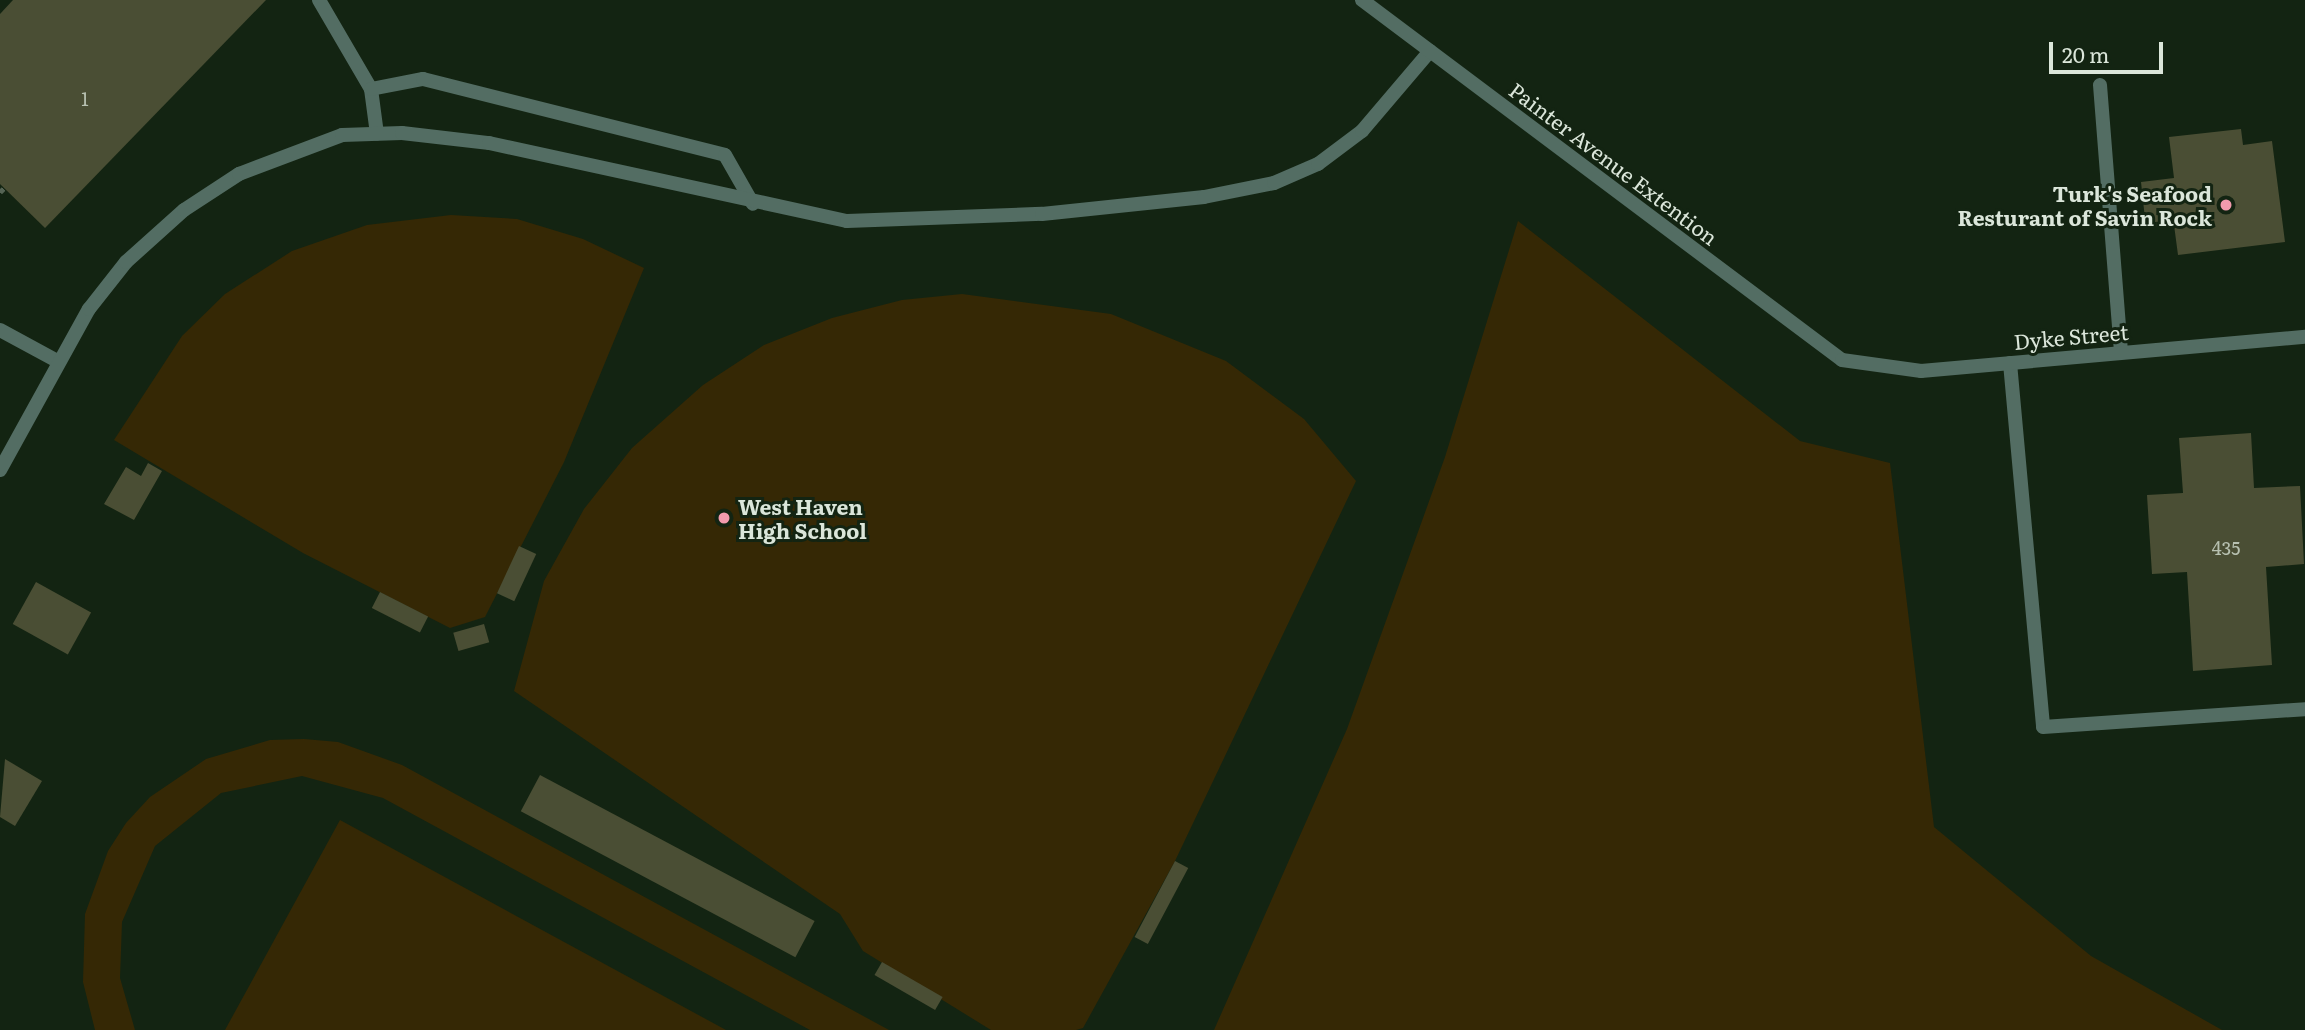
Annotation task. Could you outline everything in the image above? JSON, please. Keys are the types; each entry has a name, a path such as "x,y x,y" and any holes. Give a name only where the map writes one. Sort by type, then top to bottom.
{"street":[{"path":"319,0 371,89 377,134"},
{"name":"Painter Avenue Extention","path":"1362,0 1842,360"},
{"path":"0,470 59,362 105,288 184,210 286,153 342,135 377,134 489,143 753,204 847,221 948,219 1238,193 1329,156 1362,131 1430,51"},
{"path":"371,89 423,79 725,155 753,204"},
{"path":"2101,85 2121,352"},
{"path":"0,330 59,362"},
{"name":"Dyke Street","path":"1842,360 1921,371 2305,337"},
{"path":"2010,363 2043,727 2305,709"}],"shaded area":[{"path":"451,215 517,219 583,239 644,268 564,462 485,617 450,628 303,553 114,440 182,336 225,294 292,251 367,225"},
{"path":"1518,221 1800,441 1890,463 1934,827 2091,956 2222,1030 1214,1030 1347,729 1445,457"},
{"path":"962,294 1111,314 1226,361 1304,419 1356,481 1175,861 1083,1028 1076,1030 991,1030 863,951 840,914 514,691 544,581 584,509 632,448 703,385 764,345 832,318 902,300"},
{"path":"270,740 338,742 402,765 889,1030 810,1030 383,798 302,776 221,793 155,846 122,922 120,978 135,1030 95,1030 83,982 85,914 108,851 126,823 150,797 206,759"},
{"path":"340,820 726,1030 225,1030"}],"building":[{"path":"13,0 266,0 45,228 0,184 0,14"},
{"path":"2241,129 2243,145 2272,141 2285,242 2178,255 2174,225 2146,228 2141,182 2174,178 2169,137"},
{"path":"2251,433 2254,488 2300,486 2304,564 2266,567 2272,665 2193,671 2187,572 2152,574 2147,495 2183,493 2179,438"},
{"path":"148,463 162,471 134,520 104,504 126,467 141,476"},
{"path":"519,546 536,554 514,601 497,593"},
{"path":"36,582 91,613 68,655 13,624"},
{"path":"380,592 428,617 420,633 372,608"},
{"path":"484,624 489,642 458,651 453,633"},
{"path":"5,759 42,781 15,826 0,817"},
{"path":"540,775 815,921 795,957 521,811"},
{"path":"1175,861 1188,868 1148,944 1135,937"},
{"path":"882,962 943,997 935,1010 874,975"}],"place":[{"name":"Turk's Seafood Resturant of Savin Rock","path":"2226,205"},
{"name":"West Haven High School","path":"724,518"}]}
